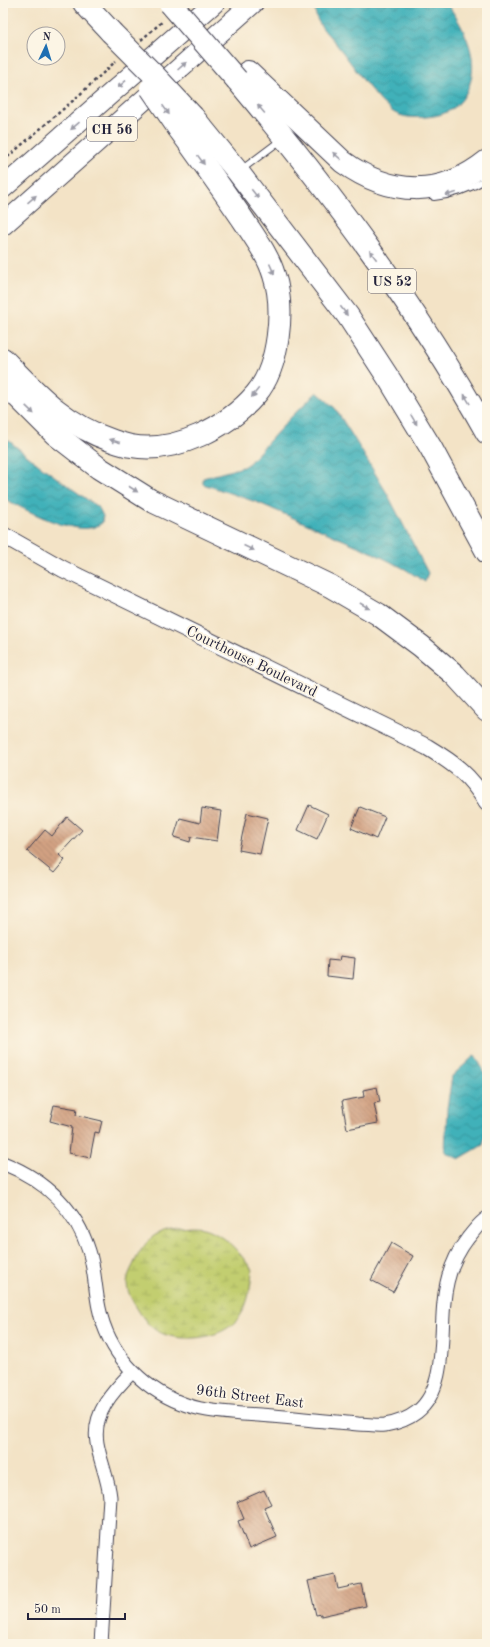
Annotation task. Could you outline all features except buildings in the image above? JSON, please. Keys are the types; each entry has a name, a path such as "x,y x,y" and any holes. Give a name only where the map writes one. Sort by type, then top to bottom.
{"highway":[{"path":"3,360 58,413 81,428 130,446 162,448 194,438 230,418 257,393 271,367 279,332 279,299 274,275 263,251 186,123 154,75 84,3"},
{"name":"US 52","path":"170,8 242,76 284,138 393,282 442,358 487,433"},
{"path":"242,76 330,150 358,172 374,180 390,185 410,188 428,187 460,178 477,169 487,161"},
{"path":"186,123 238,172 348,316 435,454 487,552"},
{"path":"3,382 55,434 100,468 150,500 330,586 378,614 421,646 455,676 487,710"}],"main road":[{"name":"CH 56","path":"3,188 214,3"},
{"name":"CH 56","path":"3,225 254,3"}],"street":[{"name":"Courthouse Boulevard","path":"3,536 63,569 427,747 451,761 466,774 487,803"},
{"name":"96th Street East","path":"3,1163 24,1171 44,1185 63,1204 78,1225 92,1261 99,1308 105,1329 116,1351 132,1372 158,1393 192,1407 214,1411 380,1426 408,1418 418,1411 426,1402 436,1382 444,1301 453,1264 466,1240 487,1218"},
{"path":"101,1644 110,1497 107,1478 97,1443 97,1433 101,1412 106,1401 112,1392 132,1372"}],"lane":[{"path":"238,172 284,138"},
{"path":"358,172 377,187 401,194"},
{"path":"425,197 447,195 471,188 487,179"}],"path":[{"path":"135,45 170,8"},
{"path":"3,161 118,60"}],"green space":[{"path":"201,1227 218,1234 243,1257 252,1270 250,1290 246,1304 240,1316 229,1327 209,1336 198,1338 176,1337 166,1335 153,1329 147,1323 130,1295 127,1281 137,1257 143,1248 149,1240 157,1234 176,1228"}],"water":[{"path":"316,3 447,3 466,36 470,48 472,71 470,83 465,95 456,106 448,112 439,115 414,118 395,113 381,101 366,84 322,28 316,16"},
{"path":"317,392 335,408 388,495 428,573 425,582 405,569 371,552 259,503 203,484 203,478 243,467 249,463 293,415"},
{"path":"3,436 39,465 99,508 103,516 102,523 93,528 67,526 24,509 3,498"},
{"path":"475,1055 487,1077 487,1126 483,1145 459,1159 448,1154 445,1150 447,1108 452,1076"}]}
